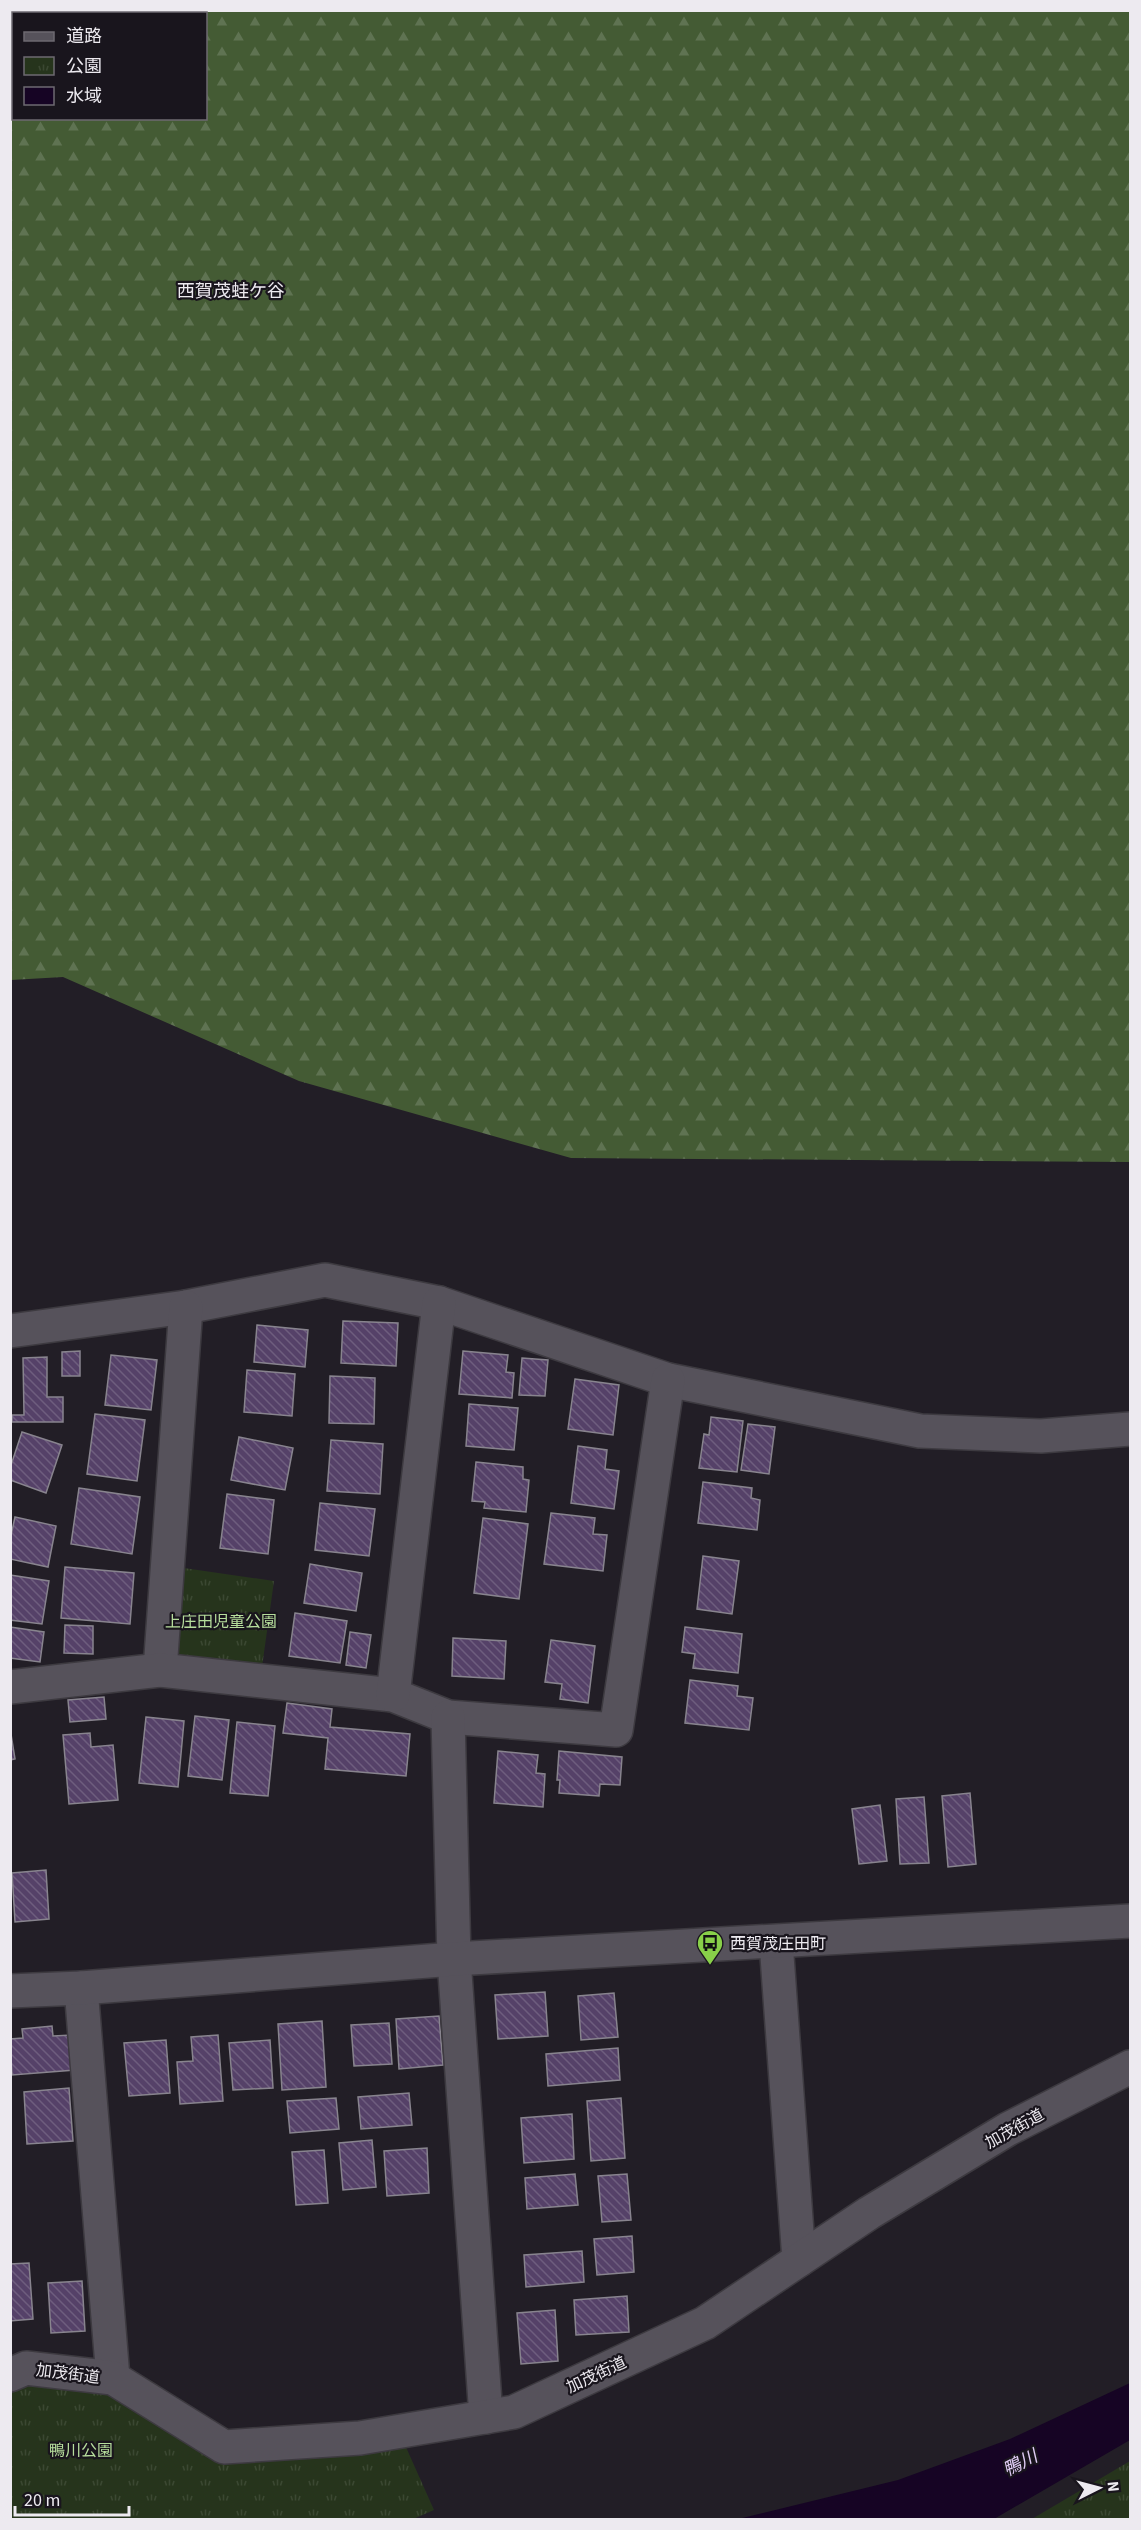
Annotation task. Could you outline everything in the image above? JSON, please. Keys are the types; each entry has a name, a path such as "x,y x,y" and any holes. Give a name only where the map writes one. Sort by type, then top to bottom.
{"street":[{"path":"10,1330 186,1307 325,1280 439,1303 668,1380 920,1431 1041,1436 1131,1430"},
{"path":"393,1695 439,1303"},
{"path":"160,1670 186,1307"},
{"path":"10,1687 160,1670 393,1695 448,1717 616,1730 668,1380"},
{"path":"448,1717 454,1959 486,2416"},
{"path":"10,1991 81,1988 454,1959 1131,1921"},
{"path":"777,1942 799,2260"},
{"path":"81,1988 113,2378"},
{"name":"加茂街道","path":"10,2375 26,2368 113,2378 224,2447 360,2438 514,2412 705,2323 869,2213 1008,2129 1131,2067"}],"green space":[{"path":"11,10 1130,11 1130,1162 571,1158 299,1081 63,977 11,980"},
{"name":"上庄田児童公園","path":"177,1567 274,1581 261,1674 178,1661 167,1643"},
{"name":"鴨川公園","path":"10,2379 112,2382 224,2451 405,2445 434,2510 411,2520 11,2519"},
{"path":"1130,2461 1130,2519 1032,2519"}],"water":[{"name":"鴨川","path":"1130,2383 1130,2440 994,2519 738,2519 898,2480 1010,2439"}],"building":[{"path":"343,1321 398,1323 396,1366 341,1363"},
{"path":"257,1325 308,1330 305,1367 254,1362"},
{"path":"80,1351 80,1376 62,1376 62,1352"},
{"path":"463,1351 508,1355 506,1372 514,1373 512,1398 459,1394"},
{"path":"111,1355 157,1360 151,1410 105,1405"},
{"path":"47,1357 47,1397 63,1397 63,1422 12,1422 12,1415 24,1415 23,1358"},
{"path":"522,1358 548,1360 545,1396 519,1395"},
{"path":"247,1370 295,1374 292,1416 244,1412"},
{"path":"330,1376 375,1378 374,1424 329,1423"},
{"path":"575,1379 619,1385 613,1435 568,1429"},
{"path":"469,1404 518,1408 514,1450 466,1446"},
{"path":"95,1414 145,1420 137,1481 87,1474"},
{"path":"711,1417 743,1421 737,1472 699,1468 704,1434 709,1435"},
{"path":"748,1424 775,1427 769,1474 741,1470"},
{"path":"22,1432 62,1445 46,1493 10,1480 10,1468"},
{"path":"239,1437 293,1448 285,1490 231,1480"},
{"path":"331,1440 383,1444 380,1494 327,1491"},
{"path":"578,1446 607,1450 605,1469 619,1471 614,1509 571,1503"},
{"path":"476,1462 523,1467 523,1479 529,1480 526,1512 484,1508 485,1502 472,1501"},
{"path":"703,1482 752,1488 751,1498 760,1500 757,1530 698,1523"},
{"path":"79,1488 140,1497 132,1554 71,1544"},
{"path":"227,1494 274,1500 268,1554 220,1548"},
{"path":"320,1503 375,1509 369,1556 315,1550"},
{"path":"551,1513 595,1518 593,1534 607,1535 603,1571 544,1564"},
{"path":"15,1517 56,1526 48,1567 10,1559 10,1540"},
{"path":"483,1518 528,1524 519,1599 474,1593"},
{"path":"703,1556 739,1561 732,1614 697,1609"},
{"path":"310,1564 362,1573 356,1611 304,1603"},
{"path":"65,1567 134,1573 130,1624 61,1618"},
{"path":"10,1575 49,1581 42,1624 10,1620"},
{"path":"295,1613 347,1621 340,1663 289,1656"},
{"path":"65,1625 93,1626 93,1654 64,1653"},
{"path":"10,1627 44,1632 40,1662 10,1658"},
{"path":"685,1627 742,1634 738,1673 693,1668 695,1654 682,1652"},
{"path":"350,1632 371,1635 366,1668 346,1665"},
{"path":"453,1638 506,1641 504,1679 452,1676"},
{"path":"551,1640 595,1646 588,1703 560,1699 562,1684 545,1682"},
{"path":"690,1680 738,1686 737,1696 753,1698 749,1730 685,1723"},
{"path":"104,1697 106,1719 70,1722 68,1700"},
{"path":"287,1703 332,1709 330,1727 410,1734 406,1776 325,1769 328,1738 283,1733"},
{"path":"195,1716 229,1720 222,1780 188,1776"},
{"path":"146,1717 184,1721 178,1787 139,1783"},
{"path":"237,1722 275,1726 268,1796 230,1793"},
{"path":"10,1728 15,1759 10,1760"},
{"path":"90,1733 91,1747 113,1745 118,1800 69,1804 63,1735"},
{"path":"498,1751 538,1755 536,1773 545,1774 543,1807 494,1803"},
{"path":"559,1751 622,1757 620,1785 600,1784 599,1796 559,1793 560,1780 557,1780"},
{"path":"970,1793 976,1864 948,1867 942,1796"},
{"path":"924,1797 929,1863 900,1864 896,1799"},
{"path":"880,1805 887,1861 859,1864 852,1809"},
{"path":"46,1870 49,1919 15,1922 12,1873"},
{"path":"545,1992 548,2036 498,2039 495,1995"},
{"path":"614,1993 618,2037 581,2040 578,1996"},
{"path":"439,2016 443,2065 399,2069 396,2019"},
{"path":"322,2021 326,2087 282,2090 278,2024"},
{"path":"389,2023 392,2064 354,2066 351,2025"},
{"path":"52,2026 53,2036 72,2035 75,2070 12,2075 10,2039 23,2038 22,2029"},
{"path":"218,2035 223,2101 180,2104 177,2062 193,2061 191,2037"},
{"path":"166,2040 170,2093 129,2096 124,2043"},
{"path":"270,2040 273,2088 233,2090 229,2043"},
{"path":"618,2048 620,2080 548,2086 546,2054"},
{"path":"69,2088 73,2141 27,2144 24,2092"},
{"path":"409,2093 412,2125 361,2129 358,2097"},
{"path":"336,2098 339,2129 290,2133 287,2101"},
{"path":"621,2098 625,2158 591,2161 587,2101"},
{"path":"572,2114 574,2159 524,2163 521,2118"},
{"path":"372,2140 376,2187 343,2190 339,2143"},
{"path":"427,2148 429,2193 387,2196 384,2151"},
{"path":"324,2150 328,2203 296,2205 292,2152"},
{"path":"575,2174 578,2205 527,2209 525,2178"},
{"path":"627,2174 631,2220 602,2222 598,2176"},
{"path":"632,2236 634,2272 597,2275 594,2239"},
{"path":"582,2251 584,2282 526,2287 524,2255"},
{"path":"29,2263 33,2319 10,2321 10,2264"},
{"path":"82,2281 85,2331 51,2333 48,2283"},
{"path":"627,2296 629,2332 576,2335 574,2300"},
{"path":"555,2310 558,2361 521,2364 517,2313"}],"place":[{"name":"西賀茂庄田町","path":"710,1966"}],"district":[{"name":"西賀茂蛙ケ谷","path":"231,291"}]}
